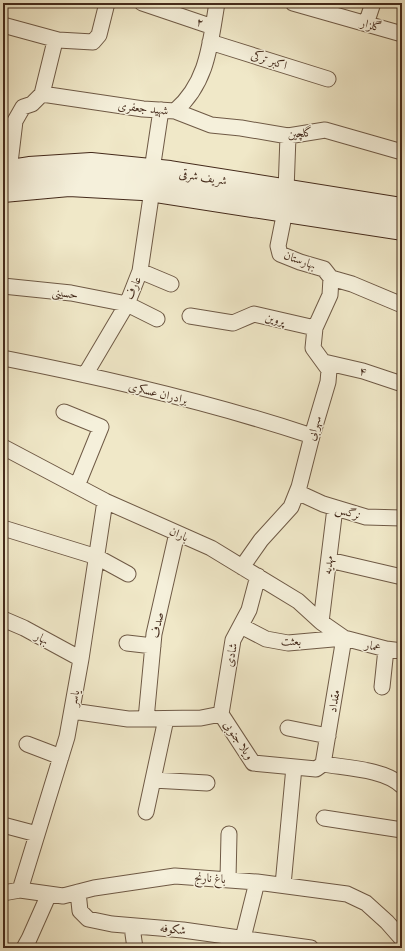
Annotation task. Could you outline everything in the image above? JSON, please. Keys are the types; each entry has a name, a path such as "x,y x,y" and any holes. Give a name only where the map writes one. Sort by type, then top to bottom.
{"main road":[{"name":"شریف شرقی","path":"5,178 30,168 91,164 152,180 285,201 401,212"}],"street":[{"path":"3,25 58,40 93,42 100,35 107,3"},
{"name":"۲","path":"142,3 213,26"},
{"name":"شهید جعفری","path":"42,94 143,109 168,111 184,103 198,83 206,64 217,3"},
{"name":"گلزار","path":"296,3 402,34"},
{"path":"366,24 373,3"},
{"path":"5,178 15,121 23,108 32,104 42,94 55,41 58,40"},
{"name":"اکبر ترکی","path":"210,42 328,79"},
{"name":"گلچین","path":"168,111 211,125 241,128 288,136 325,130 402,152"},
{"name":"عارف","path":"85,375 127,304 140,271 152,180 168,111"},
{"path":"285,201 288,136"},
{"name":"بهارستان","path":"285,201 278,246 280,254 300,262 324,268 331,278 352,284 402,305"},
{"path":"140,271 171,284"},
{"name":"سهرابی","path":"242,567 261,540 291,507 297,492 328,382 329,370 312,348 315,328 330,294 331,278"},
{"name":"حسینی","path":"3,286 71,293 127,304"},
{"path":"127,304 157,319"},
{"name":"پروین","path":"190,316 232,323 254,314 315,328"},
{"name":"برادران عسکری","path":"3,358 153,391 312,436"},
{"name":"۴","path":"324,362 363,371 402,384"},
{"path":"64,412 101,427 78,486"},
{"name":"باران","path":"3,447 105,501 211,548 298,601 321,622 344,638"},
{"name":"نرگس","path":"297,492 323,504 366,517 402,518"},
{"name":"یاسر","path":"20,890 67,737 81,659 105,501"},
{"name":"مهدیه","path":"321,622 335,508"},
{"path":"3,528 97,557 128,574"},
{"name":"صدف","path":"146,719 154,634 177,533"},
{"path":"329,560 402,577"},
{"name":"شادی","path":"221,714 233,640 249,610 258,576"},
{"name":"بهار","path":"3,618 81,659"},
{"name":"بعثت","path":"240,626 266,639 288,643 344,638"},
{"name":"عمار","path":"344,638 386,649 402,651"},
{"name":"مقداد","path":"323,764 344,638"},
{"path":"127,643 153,646"},
{"path":"382,686 386,649"},
{"name":"ویلا جنوبی","path":"72,711 128,720 201,718 221,714 253,763 316,769 323,764 375,772 399,783 402,786"},
{"path":"146,812 166,719"},
{"path":"288,728 328,736"},
{"path":"27,744 61,757"},
{"path":"283,885 294,767"},
{"path":"153,780 207,783"},
{"path":"324,818 402,830"},
{"path":"3,826 37,834"},
{"path":"228,880 229,834"},
{"name":"باغ نارنج","path":"3,893 20,890 63,896 94,888 175,876 257,882 347,894 366,903 387,922 402,939"},
{"path":"243,938 257,882"},
{"name":"شکوفه","path":"78,892 80,911 88,919 112,924 183,930 243,938 276,945 311,948"},
{"path":"24,948 30,939 49,894"},
{"path":"135,948 133,934 136,926"}]}
